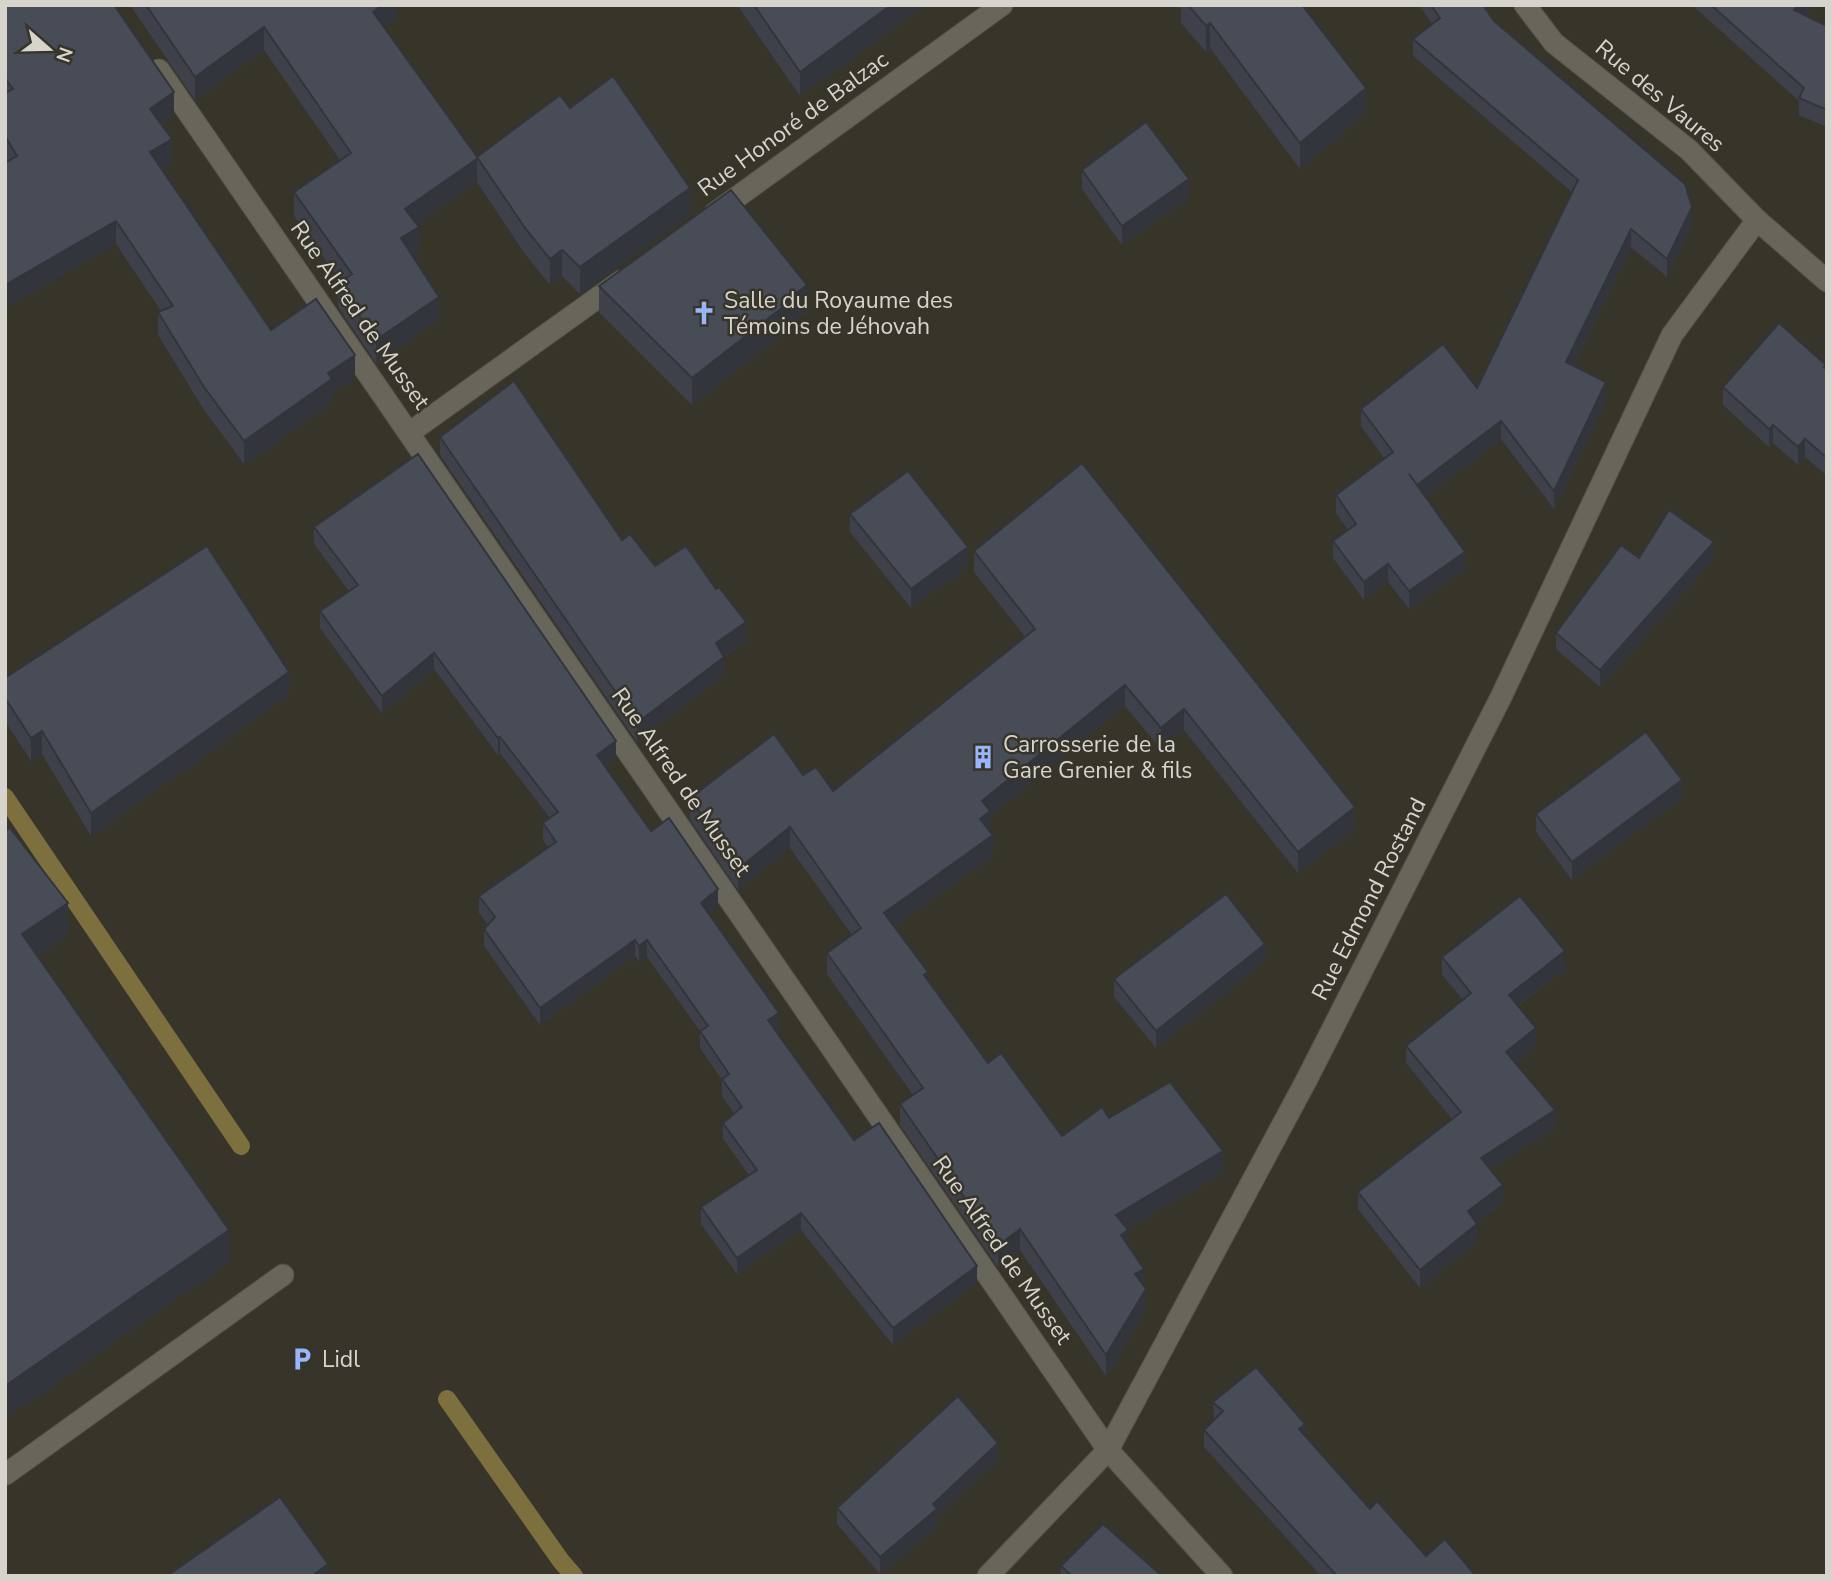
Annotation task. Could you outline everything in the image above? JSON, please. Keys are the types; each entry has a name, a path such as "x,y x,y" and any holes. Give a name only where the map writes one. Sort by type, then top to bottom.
{"street":[{"name":"Rue Honoré de Balzac","path":"701,223 1002,5"},
{"name":"Rue des Vaures","path":"1525,5 1554,43 1689,150 1757,220 1827,281"},
{"name":"Rue Alfred de Musset","path":"145,50 1108,1450 1222,1576"},
{"name":"Rue Edmond Rostand","path":"988,1576 1108,1450 1307,1079 1501,696 1672,335 1757,220"},
{"path":"409,433 633,271"},
{"path":"5,1472 6,1474 283,1275"}],"building":[{"path":"5,5 114,5 174,92 150,109 172,139 150,152 271,330 316,299 355,355 328,373 332,379 244,441 204,387 158,312 173,306 116,221 5,285 5,163 17,156 5,136 5,93 13,89 5,78"},
{"path":"146,5 382,5 373,12 478,158 405,209 419,227 401,238 439,297 376,340 338,284 352,274 294,192 351,153 264,27 195,77"},
{"path":"754,5 891,5 800,72"},
{"path":"1188,5 1302,5 1366,88 1300,143 1210,23 1206,26"},
{"path":"1431,5 1483,5 1494,21 1685,184 1692,207 1667,259 1631,229 1566,362 1606,382 1554,491 1501,421 1417,485 1409,474 1465,552 1409,591 1388,564 1364,582 1333,541 1356,524 1336,495 1393,452 1361,409 1443,344 1477,388 1578,180 1413,39 1440,18"},
{"path":"1711,5 1799,5 1794,10 1827,26 1827,110 1799,98 1804,88"},
{"path":"613,76 690,188 580,267 562,250 550,259 525,228 477,157 560,95 570,108"},
{"path":"1146,122 1189,179 1122,226 1082,170"},
{"name":"Salle du Royaume des Témoins de Jéhovah","path":"731,190 807,285 692,378 599,286"},
{"path":"1779,323 1826,365 1827,458 1805,439 1798,447 1773,425 1769,429 1723,387"},
{"path":"514,381 622,540 630,534 655,566 686,546 716,589 719,587 746,622 716,643 724,657 637,723 440,437"},
{"path":"418,454 616,741 597,755 651,831 669,818 718,889 701,903 779,1013 768,1020 854,1140 879,1123 977,1266 893,1328 801,1213 737,1258 701,1207 757,1170 723,1123 742,1107 722,1079 729,1074 700,1031 708,1026 647,940 639,946 635,940 540,1008 484,929 495,917 479,896 556,842 543,823 558,812 434,653 382,696 320,611 358,585 314,527"},
{"path":"1082,463 1355,807 1298,852 1184,709 1161,728 1125,685 982,801 990,811 980,819 993,835 884,913 928,972 924,975 988,1063 1001,1053 1062,1136 1102,1107 1109,1118 1170,1082 1223,1151 1116,1215 1128,1230 1121,1235 1144,1269 1135,1274 1146,1289 1106,1355 1020,1229 998,1246 900,1104 923,1088 827,953 861,928 790,827 738,869 690,798 774,734 803,775 816,767 833,791 1035,629 974,551"},
{"path":"908,471 968,547 911,589 850,514"},
{"path":"1669,510 1714,542 1600,670 1556,633 1621,545 1639,558"},
{"path":"207,546 289,672 91,813 42,731 31,738 5,698 5,678"},
{"path":"1646,732 1682,780 1572,862 1536,814"},
{"path":"10,828 68,903 22,934 229,1230 5,1386 5,831"},
{"path":"1226,894 1265,944 1156,1031 1114,979"},
{"path":"1520,896 1565,951 1509,995 1536,1028 1506,1052 1555,1110 1481,1158 1503,1185 1468,1211 1477,1224 1420,1270 1358,1192 1461,1112 1406,1046 1471,993 1442,957"},
{"path":"1256,1367 1305,1424 1299,1429 1370,1509 1377,1501 1426,1556 1445,1539 1476,1576 1337,1576 1204,1430 1223,1411 1213,1402"},
{"path":"958,1396 998,1443 933,1504 937,1509 880,1557 837,1508"},
{"path":"280,1497 328,1564 312,1576 167,1576"},
{"path":"1103,1524 1161,1575 1072,1576 1061,1566"}],"waterway":[{"path":"5,797 241,1146"},
{"path":"447,1399 574,1576"}],"place":[{"name":"Salle du Royaume des Témoins de Jéhovah","path":"704,313"},
{"name":"Carrosserie de la Gare Grenier & fils","path":"983,757"},
{"name":"Lidl","path":"302,1359"}]}
